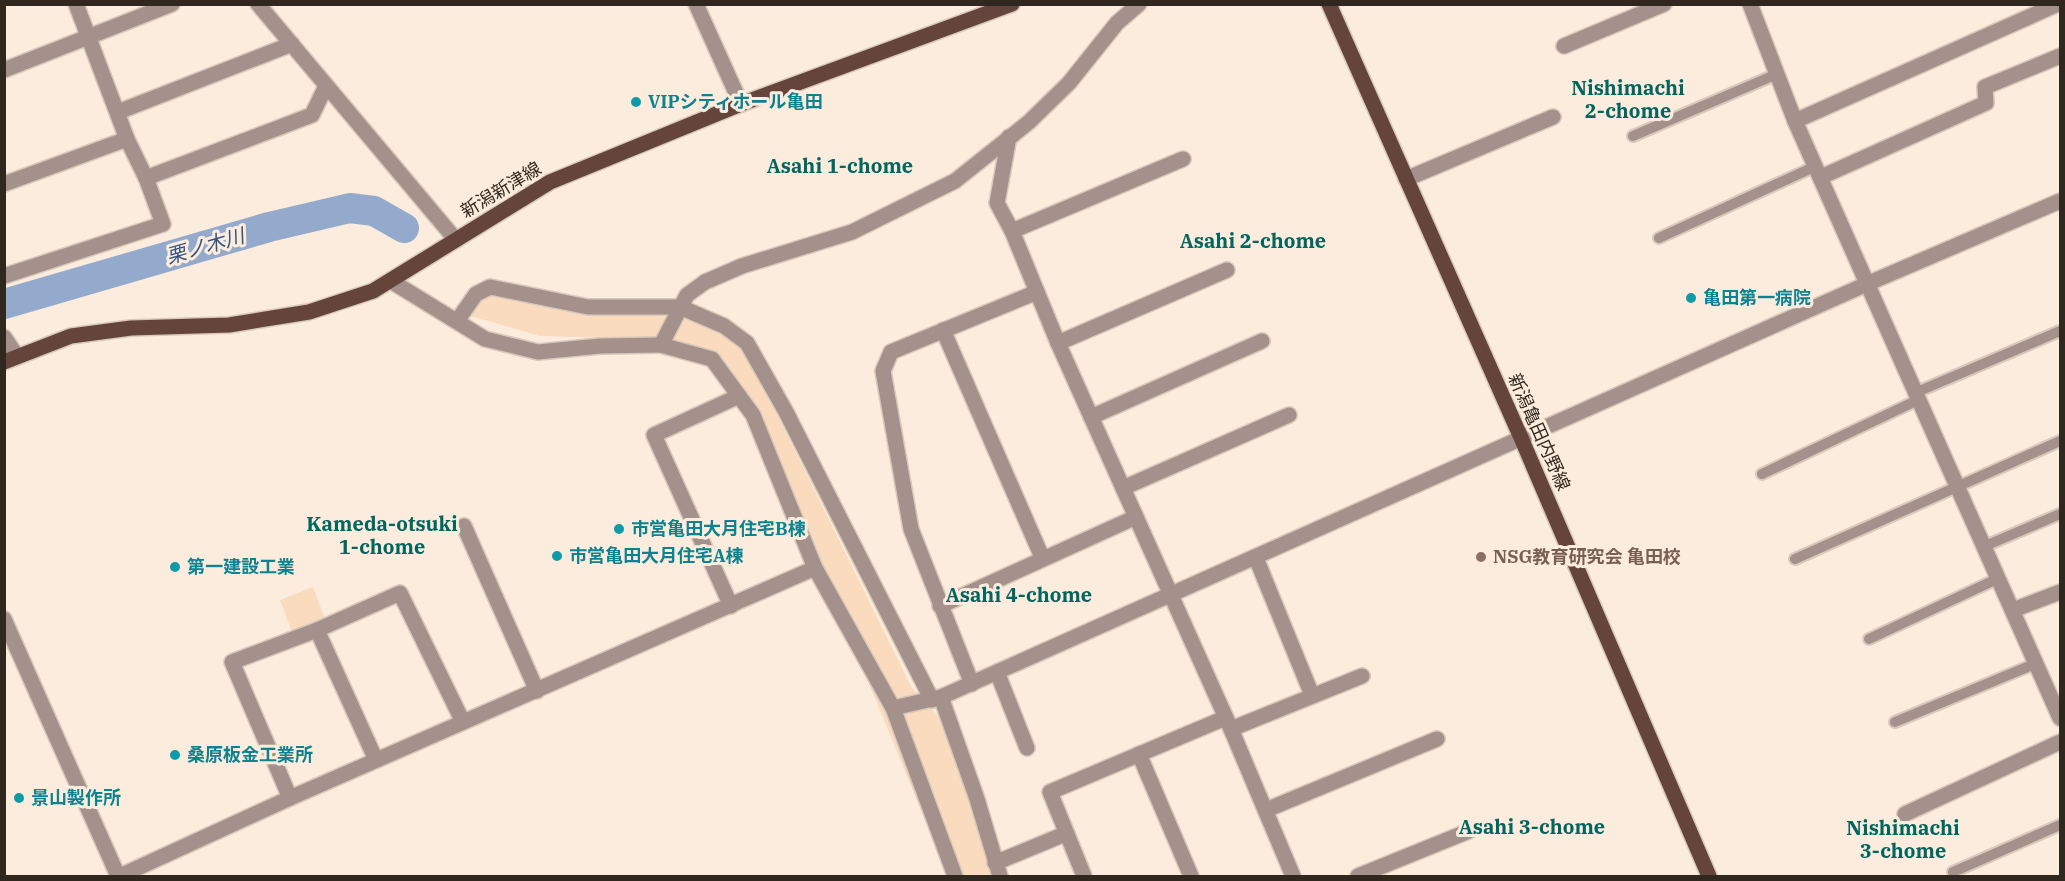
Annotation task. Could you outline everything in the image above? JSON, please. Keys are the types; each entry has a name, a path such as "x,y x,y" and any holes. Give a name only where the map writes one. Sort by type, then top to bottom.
{"main road":[{"name":"新潟新津線","path":"11,359 71,336 131,328 229,326 309,312 373,291 550,182 741,104 1012,4"},
{"name":"新潟亀田内野線","path":"1329,4 1522,440 1709,876"}],"street":[{"path":"4,276 164,224 146,178 127,139 76,4"},
{"path":"4,70 172,4"},
{"path":"258,4 456,240"},
{"path":"696,4 741,104"},
{"path":"661,345 687,295 705,282 742,266 852,232 955,181 1029,122 1069,83 1117,22 1139,4"},
{"path":"1564,46 1664,4"},
{"path":"1750,4 1795,121 2037,663 2056,694 2061,718"},
{"path":"1795,121 2058,4"},
{"path":"118,112 292,44"},
{"path":"1819,172 1986,103 1985,87 2061,56"},
{"path":"146,178 312,115 326,86"},
{"path":"1406,179 1553,117"},
{"path":"1009,137 997,203 1012,231 1091,417 1228,723 1293,876"},
{"path":"4,184 127,139"},
{"path":"1012,231 1183,159"},
{"path":"892,708 937,699 972,684 1869,283 2061,201"},
{"path":"1059,343 1227,270"},
{"path":"391,282 485,339 538,352 600,346 661,345 712,359 753,415 815,568 892,708 956,876"},
{"path":"457,321 476,294 490,287 588,307 680,307 724,326 747,343 792,423 937,699 977,799 998,870 1065,834"},
{"path":"972,684 910,530 883,371 891,352 1037,292"},
{"path":"943,330 1042,557"},
{"path":"4,337 11,359"},
{"path":"1091,417 1262,341"},
{"path":"731,606 654,435 739,396"},
{"path":"1123,488 1289,415"},
{"path":"940,606 1042,557 1136,517"},
{"path":"464,526 537,691"},
{"path":"1256,558 1312,695"},
{"path":"4,619 119,876 290,798 815,568"},
{"path":"2013,610 2061,592"},
{"path":"290,798 232,662 317,630 400,593 463,722"},
{"path":"317,630 376,760"},
{"path":"997,672 1027,748"},
{"path":"1084,876 1065,834 1050,792 1139,754 1362,676"},
{"path":"1266,810 1437,739"},
{"path":"1905,814 2061,742"},
{"path":"1139,754 1191,876"},
{"path":"1358,876 1469,831"}],"lane":[{"path":"1633,136 1777,74"},
{"path":"1659,237 1819,172"},
{"path":"1762,474 1918,395 2061,331"},
{"path":"1795,559 2061,441"},
{"path":"1985,546 2061,514"},
{"path":"1869,639 1999,578"},
{"path":"1895,722 2037,663"},
{"path":"1953,873 2061,825"}],"shaded area":[{"path":"496,293 586,314 688,317 744,347 912,688 941,719 996,876 948,876 760,418 715,354 652,339 540,336 471,316 479,300"},
{"path":"313,587 325,619 292,632 280,600"}],"waterway":[{"name":"栗ノ木川","path":"4,304 269,227 350,208 374,211 404,228"}],"place":[{"name":"VIPシティホール亀田","path":"636,102"},
{"name":"亀田第一病院","path":"1691,298"},
{"name":"市営亀田大月住宅B棟","path":"619,529"},
{"name":"市営亀田大月住宅A棟","path":"557,556"},
{"name":"NSG教育研究会 亀田校","path":"1481,557"},
{"name":"第一建設工業","path":"175,567"},
{"name":"桑原板金工業所","path":"175,755"},
{"name":"景山製作所","path":"19,798"}],"district":[{"name":"Nishimachi 2-chome","path":"1628,100"},
{"name":"Asahi 1-chome","path":"840,166"},
{"name":"Asahi 2-chome","path":"1253,241"},
{"name":"Kameda-otsuki 1-chome","path":"382,536"},
{"name":"Asahi 4-chome","path":"1019,595"},
{"name":"Asahi 3-chome","path":"1532,827"},
{"name":"Nishimachi 3-chome","path":"1903,840"}]}
